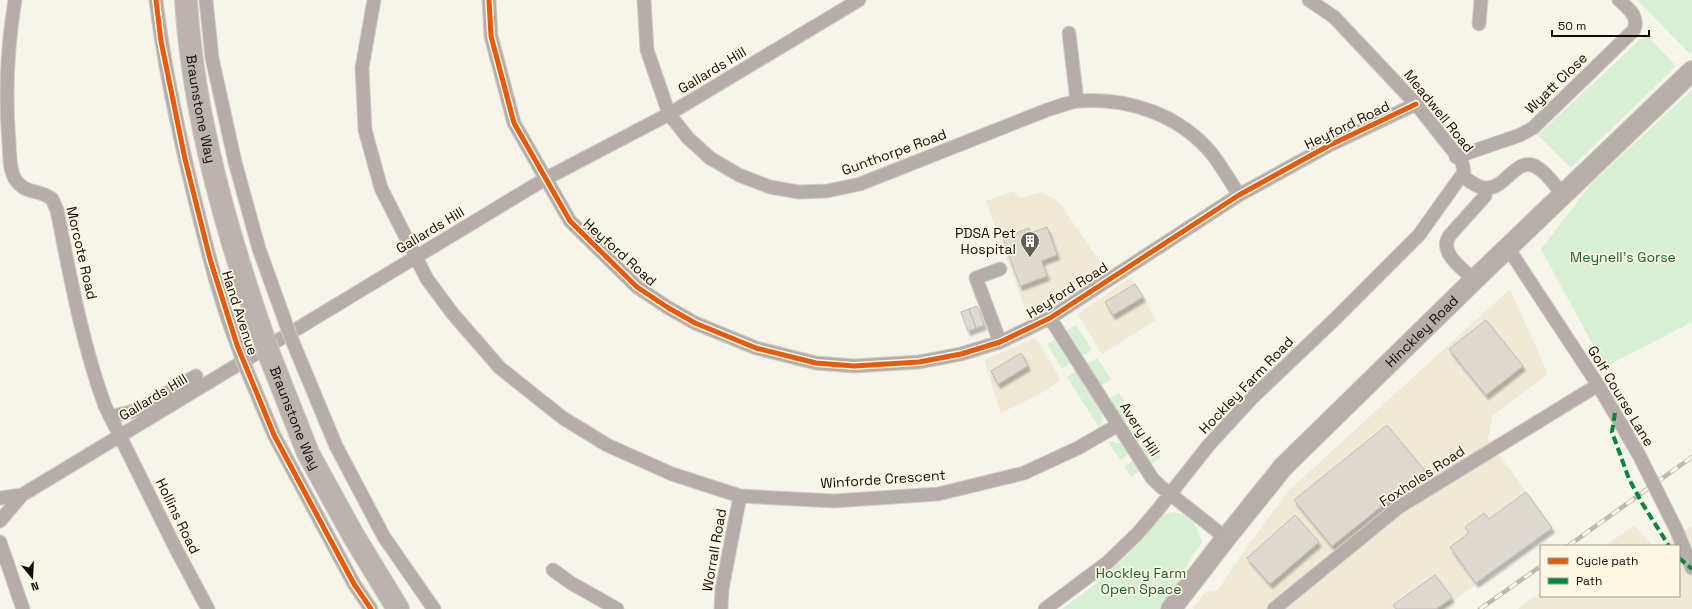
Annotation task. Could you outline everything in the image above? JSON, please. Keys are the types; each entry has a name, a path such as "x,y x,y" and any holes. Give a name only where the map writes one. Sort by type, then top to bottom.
{"highway":[{"name":"Braunstone Way","path":"186,0 196,86 210,157 241,273 267,348 308,453 353,535 398,609"}],"main road":[{"name":"Hinckley Road","path":"1171,609 1283,467 1474,280 1564,196 1692,70"}],"street":[{"name":"Morcote Road","path":"15,0 7,66 6,106 11,171 21,186 29,191 46,196 53,200 57,210 72,288 98,386 110,417 120,436"},
{"name":"Hand Avenue","path":"156,0 161,41 185,159 210,259 243,361 274,435 354,584 371,609"},
{"path":"206,0 212,58 235,162 259,249 286,324 336,446 384,537 434,609"},
{"name":"Winforde Crescent","path":"374,0 362,68 365,130 380,188 427,279 453,314 500,368 563,418 614,448 672,474 740,496 834,501 938,494 1024,473 1078,448 1118,426"},
{"name":"Heyford Road","path":"489,0 492,36 514,123 570,221 637,287 667,308 695,323 756,348 816,363 854,366 919,362 961,354 1000,342 1050,318 1239,195 1328,146 1416,104"},
{"name":"Gunthorpe Road","path":"644,0 647,50 669,114 688,138 710,158 739,175 770,187 799,192 828,192 860,184 1047,110 1077,101 1110,100 1146,109 1172,120 1195,137 1212,154 1239,195"},
{"name":"Gallards Hill","path":"0,521 22,495 545,179 669,114 859,0"},
{"name":"Meadwell Road","path":"1309,0 1334,17 1416,104 1464,167 1462,176 1473,184 1486,188"},
{"path":"1479,24 1481,0"},
{"name":"Wyatt Close","path":"1456,156 1520,135 1533,128 1634,30 1636,23 1634,15 1619,0"},
{"path":"1069,33 1077,101"},
{"path":"1474,280 1449,255 1445,245 1446,239 1485,196 1486,188 1498,184 1518,167 1532,165 1544,173 1564,196"},
{"name":"Hockley Farm Road","path":"1045,609 1108,562 1137,534 1208,446 1252,398 1334,320 1419,235 1462,176"},
{"name":"Golf Course Lane","path":"1508,248 1598,385 1639,455 1676,529 1692,568"},
{"path":"1000,269 976,278 1000,342"},
{"name":"Avery Hill","path":"1050,318 1152,478 1226,538"},
{"name":"Gallards Hill","path":"110,417 138,410 196,376"},
{"name":"Foxholes Road","path":"1274,609 1399,507 1598,385"},
{"name":"Hollins Road","path":"120,436 176,549 208,609"},
{"name":"Gallards Hill","path":"0,498 22,495"},
{"name":"Worrall Road","path":"721,609 722,589 740,496"},
{"path":"0,542 23,609"},
{"path":"0,568 13,581"},
{"path":"552,570 571,583 617,609"}],"shaded area":[{"path":"1013,191 1020,198 1041,192 1058,201 1103,266 1044,307 1027,314 986,201"},
{"path":"1131,277 1156,320 1102,354 1078,314"},
{"path":"1510,289 1548,374 1492,416 1488,439 1552,528 1443,609 1193,609 1205,592 1218,590 1288,491"},
{"path":"1036,338 1061,380 1038,395 1001,413 984,360"},
{"path":"1634,525 1652,545 1606,545"},
{"path":"1692,526 1692,609 1518,609 1540,593 1540,597 1680,597 1680,545 1661,545"}],"green space":[{"path":"1637,0 1692,0 1692,52 1690,54"},
{"path":"1646,34 1676,66 1571,168 1538,135"},
{"name":"Meynell's Gorse","path":"1692,90 1692,322 1605,367 1541,249 1591,184"},
{"path":"1076,325 1092,350 1082,356 1066,332"},
{"path":"1057,338 1072,362 1062,369 1047,344"},
{"path":"1097,358 1111,379 1101,386 1087,364"},
{"path":"1077,370 1103,411 1100,429 1067,377"},
{"path":"1119,393 1133,415 1123,421 1109,399"},
{"path":"1138,422 1147,436 1137,442 1128,428"},
{"path":"1108,441 1124,444 1130,453 1120,460"},
{"path":"1150,441 1161,458 1151,464 1140,447"},
{"path":"1134,460 1141,470 1131,477 1124,466"},
{"name":"Hockley Farm Open Space","path":"1173,512 1185,516 1193,522 1202,542 1161,609 1062,609 1094,585 1128,555 1160,518"}],"building":[{"name":"PDSA Pet Hospital","path":"1047,227 1057,255 1041,261 1047,276 1020,286 1003,238 1029,228 1031,233"},
{"path":"1135,284 1143,297 1113,315 1105,302"},
{"path":"977,306 984,325 976,328 969,309"},
{"path":"969,309 976,328 968,331 961,312"},
{"path":"1486,320 1523,366 1486,395 1449,349"},
{"path":"1021,353 1028,366 998,384 991,371"},
{"path":"1387,425 1425,471 1332,546 1294,500"},
{"path":"1526,492 1552,528 1476,583 1450,547 1469,533 1465,527 1484,513 1489,519"},
{"path":"1295,515 1319,542 1270,584 1247,558"},
{"path":"1435,575 1452,598 1436,609 1396,609 1393,605"}],"railway":[{"path":"1569,545 1692,457"},
{"path":"1480,609 1540,567"}],"marked path":[{"path":"1615,413 1612,432 1629,479 1668,545"},
{"path":"1680,559 1692,569"}],"cycle path":[{"path":"156,0 161,41 185,159 210,259 237,345 274,435 354,584 371,609"},
{"path":"489,0 491,36 514,123 570,221 637,287 667,307 695,323 756,348 816,363 854,366 919,362 961,354 1000,342 1050,318 1239,195 1328,146 1416,104"}],"place":[{"name":"PDSA Pet Hospital","path":"1030,258"}]}
